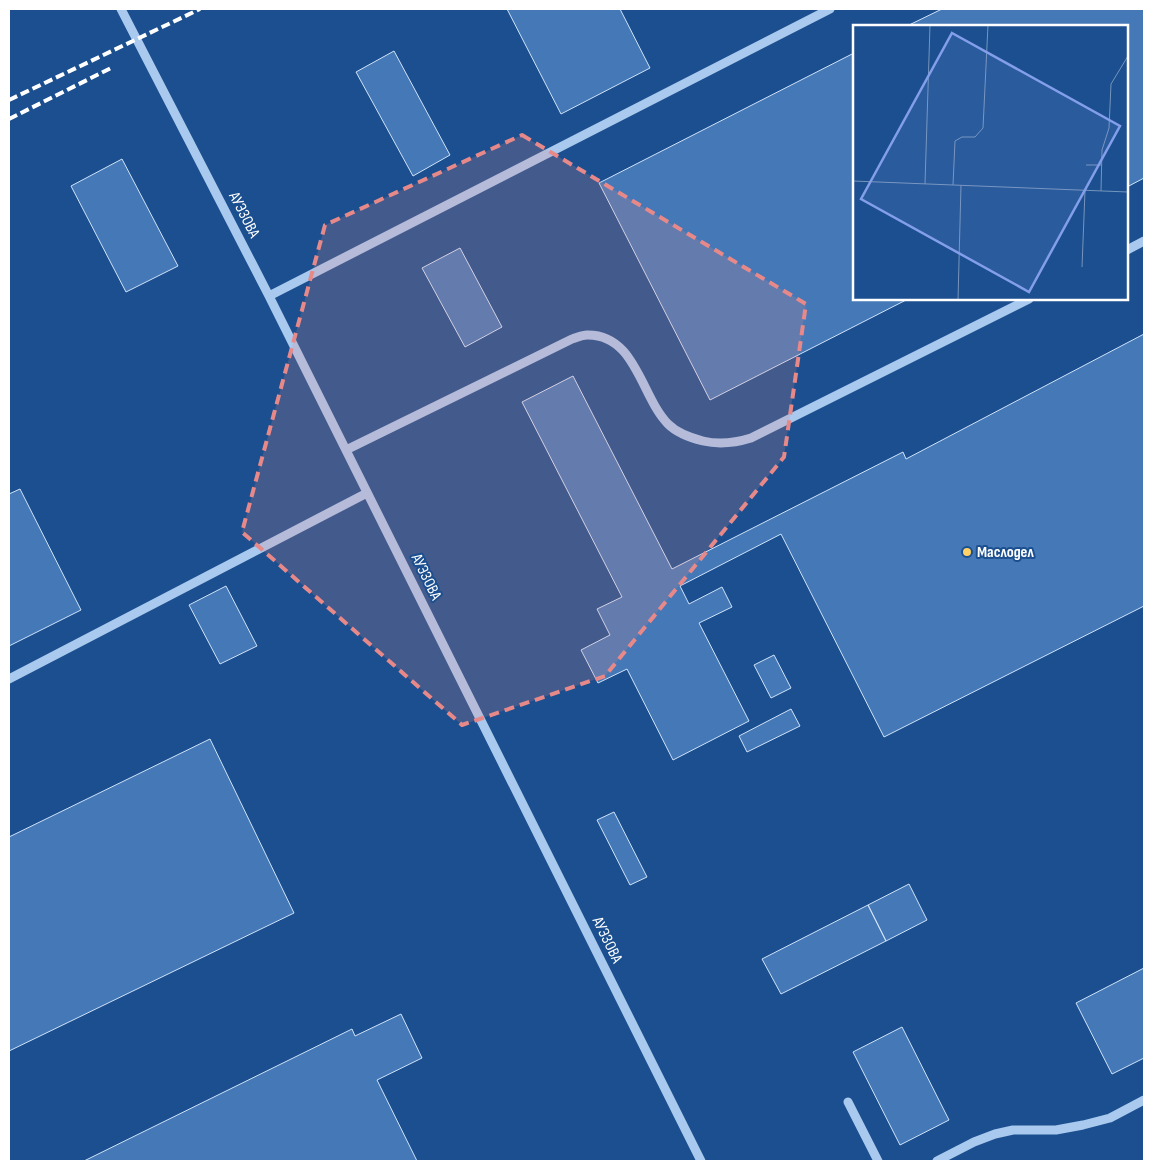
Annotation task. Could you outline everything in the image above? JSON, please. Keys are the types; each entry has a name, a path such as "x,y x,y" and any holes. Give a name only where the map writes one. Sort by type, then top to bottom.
{"street":[{"name":"АУЭЗОВА","path":"121,9 269,296 701,1161"},
{"path":"269,296 830,9"},
{"path":"1128,249 1144,241"},
{"path":"346,450 572,338 587,335 604,338 618,346 631,359 658,410 669,425 696,440 725,444 738,442 752,438 1027,300"},
{"path":"9,679 367,493"},
{"path":"937,1161 974,1142 995,1134 1013,1130 1056,1130 1083,1125 1110,1118 1144,1100"},
{"path":"848,1102 878,1161"}],"highlighted area":[{"path":"522,135 806,304 784,457 605,676 462,725 242,532 325,225"}],"building":[{"path":"507,9 620,9 650,68 561,114"},
{"path":"942,9 1144,9 1144,178 1128,186 1128,25 909,25"},
{"path":"394,51 450,155 413,176 356,72"},
{"path":"853,54 853,300 906,300 710,400 599,183"},
{"path":"122,159 178,266 126,292 71,186"},
{"path":"460,248 502,327 465,347 422,268"},
{"name":"Маслодел","path":"1144,334 1144,606 884,737 781,534 680,586 689,604 722,587 732,607 699,623 749,721 673,760 627,669 598,683 581,650 610,635 597,609 622,597 522,402 573,376 672,569 903,452 906,459"},
{"path":"20,489 81,610 9,646 9,494"},
{"path":"226,586 257,646 220,664 189,605"},
{"path":"774,655 791,688 771,698 754,665"},
{"path":"791,709 800,726 747,752 739,736"},
{"path":"210,739 294,913 9,1051 9,837"},
{"path":"614,812 647,877 630,885 597,820"},
{"path":"909,884 927,920 886,941 868,905"},
{"path":"868,905 886,941 781,994 762,959"},
{"path":"1144,968 1144,1058 1112,1074 1076,1003"},
{"path":"401,1014 422,1058 377,1080 417,1161 84,1161 352,1029 355,1036"},
{"path":"902,1027 949,1120 900,1145 853,1052"}],"railway":[{"path":"9,100 200,9"},
{"path":"9,119 113,67"}],"place":[{"name":"Маслодел","path":"967,552"}]}
